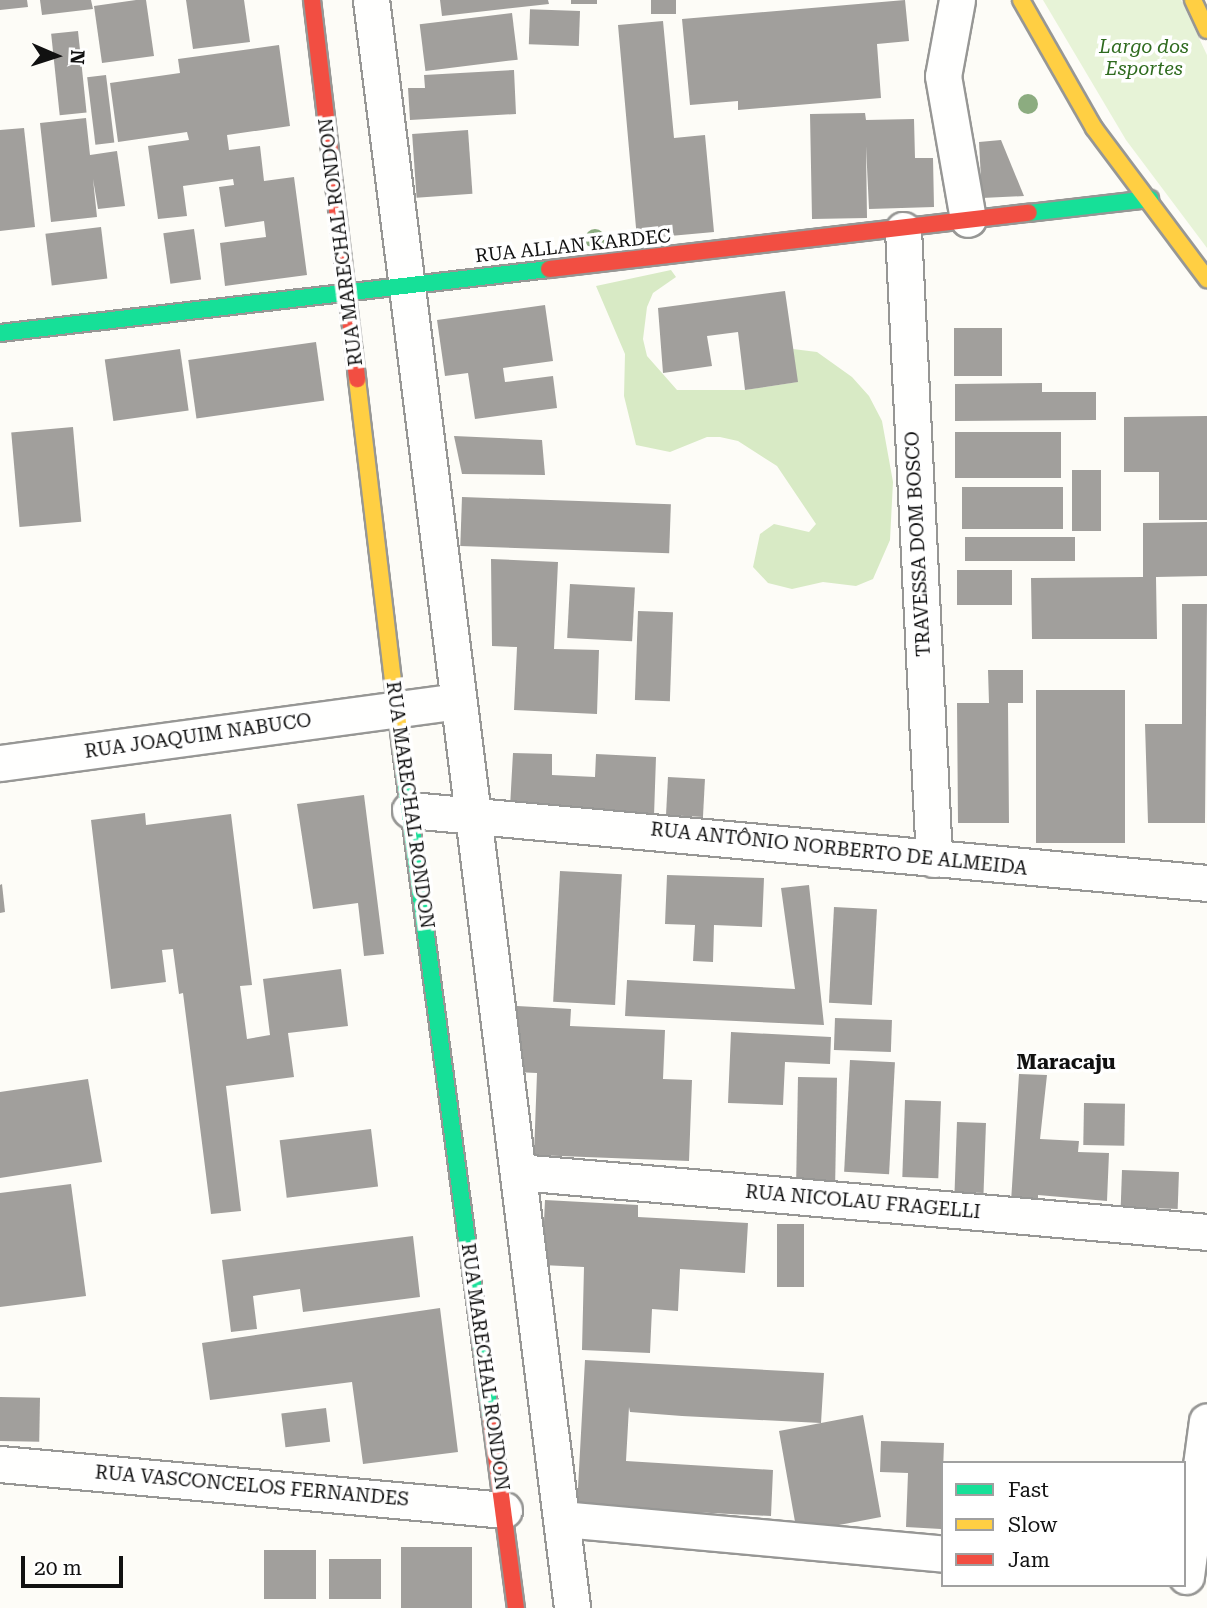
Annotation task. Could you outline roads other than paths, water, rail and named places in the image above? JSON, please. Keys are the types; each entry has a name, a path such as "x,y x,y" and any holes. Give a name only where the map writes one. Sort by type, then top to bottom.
{"street":[{"name":"RUA MARECHAL RONDON","path":"312,0 396,710 516,1608"},
{"path":"371,0 572,1608"},
{"path":"957,0 943,76 968,219"},
{"path":"1021,0 1094,128 1150,199 1207,279"},
{"path":"1193,0 1207,30"},
{"name":"RUA ALLAN KARDEC","path":"0,333 903,230 968,219 1150,199"},
{"name":"TRAVESSA DOM BOSCO","path":"903,230 934,859"},
{"name":"RUA JOAQUIM NABUCO","path":"0,763 457,701"},
{"name":"RUA ANTÔNIO NORBERTO DE ALMEIDA","path":"410,810 471,812 934,859 1207,883"},
{"name":"RUA NICOLAU FRAGELLI","path":"519,1172 1207,1232"},
{"path":"1193,1577 1207,1421"},
{"name":"RUA VASCONCELOS FERNANDES","path":"0,1465 504,1510"},
{"path":"562,1519 941,1554"}],"district":[{"name":"Maracaju","path":"1066,1062"}],"park label":[{"name":"Largo dos Esportes","path":"1144,58"}]}
